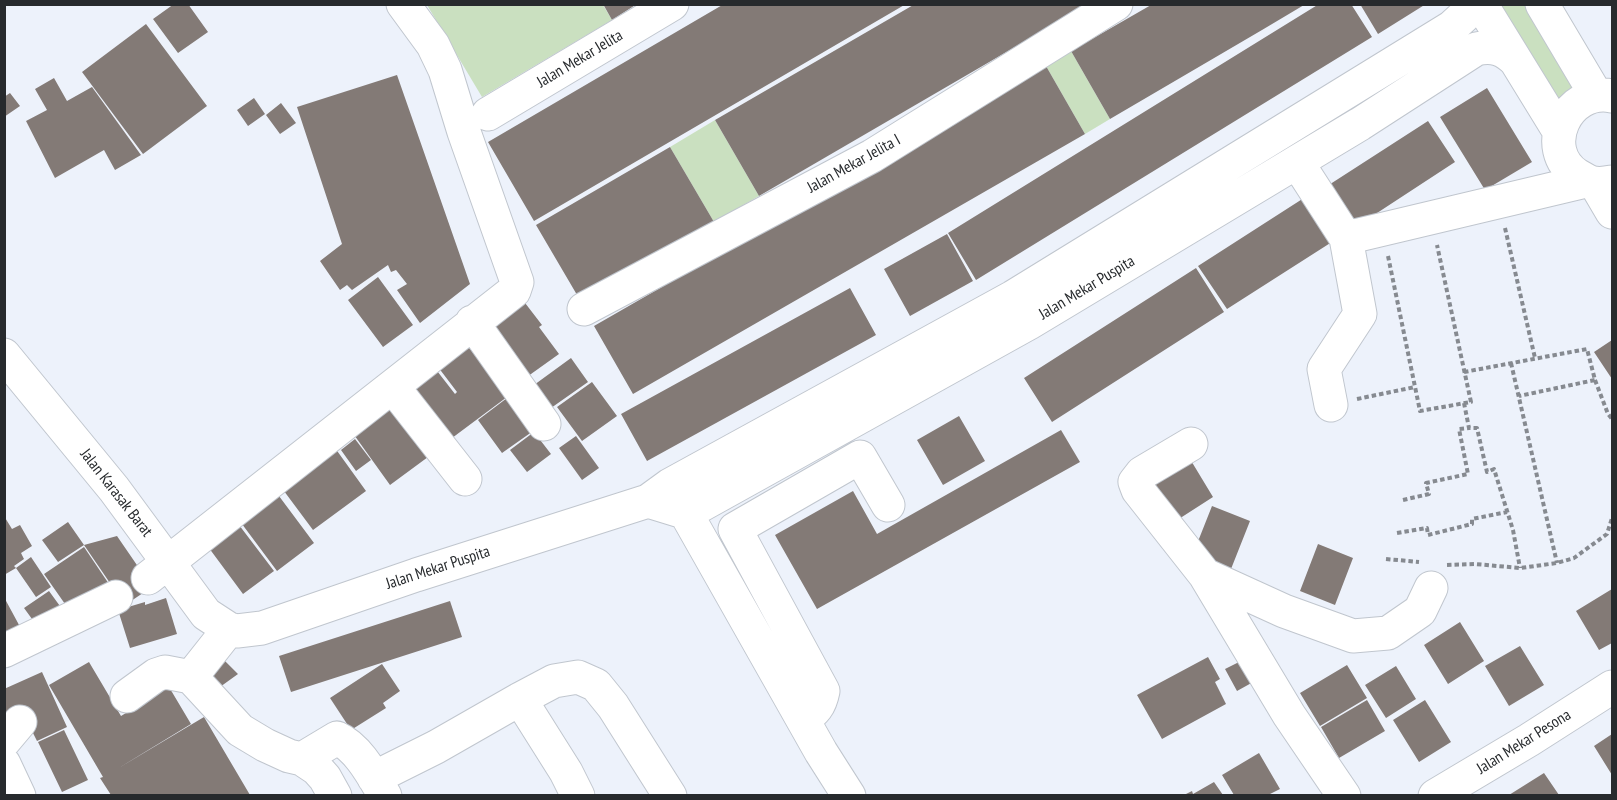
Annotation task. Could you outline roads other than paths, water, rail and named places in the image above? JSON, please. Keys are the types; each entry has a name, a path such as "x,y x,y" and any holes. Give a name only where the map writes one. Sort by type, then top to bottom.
{"street":[{"path":"158,570 514,291 517,282 464,132 445,70 433,45 403,4"},
{"name":"Jalan Mekar Jelita","path":"488,114 672,4"},
{"name":"Jalan Mekar Jelita I","path":"584,309 872,156 1116,4"},
{"name":"Jalan Mekar Puspita","path":"687,513 789,457 1021,310 1452,27 1464,16 1469,4"},
{"path":"1481,4 1559,131"},
{"path":"1542,4 1604,96 1579,102 1566,114 1559,131 1559,146 1564,161 1573,172 1598,182 1612,212"},
{"name":"Jalan Mekar Puspita","path":"229,628 237,631 262,628 659,493 1021,310 1297,162 1476,49 1492,47 1501,50 1516,61"},
{"path":"1297,162 1346,238 1360,314 1324,369 1331,405"},
{"path":"1346,238 1499,201 1598,182"},
{"path":"472,322 544,424"},
{"name":"Jalan Karasak Barat","path":"7,362 114,489 158,570 206,615 229,628"},
{"path":"393,387 465,479"},
{"path":"1191,444 1142,473 1135,482 1138,490 1205,575 1289,715 1344,795"},
{"path":"789,457 806,488"},
{"path":"803,720 821,702 823,691 735,529 860,457 888,505"},
{"path":"659,493 687,513 803,720 849,795"},
{"path":"1205,575 1284,611 1353,636 1388,633 1420,611 1431,572"},
{"path":"4,651 116,597"},
{"path":"190,677 229,628"},
{"path":"128,696 156,675 165,672 190,677 240,730 265,745 302,759 317,769 335,795"},
{"path":"302,759 337,738 346,742 354,751 380,787 436,747 520,699 554,681 578,677 596,685 613,706 670,795"},
{"name":"Jalan Mekar Pesona","path":"1435,795 1612,687"},
{"path":"520,699 578,795"},
{"path":"4,764 19,795"}]}
